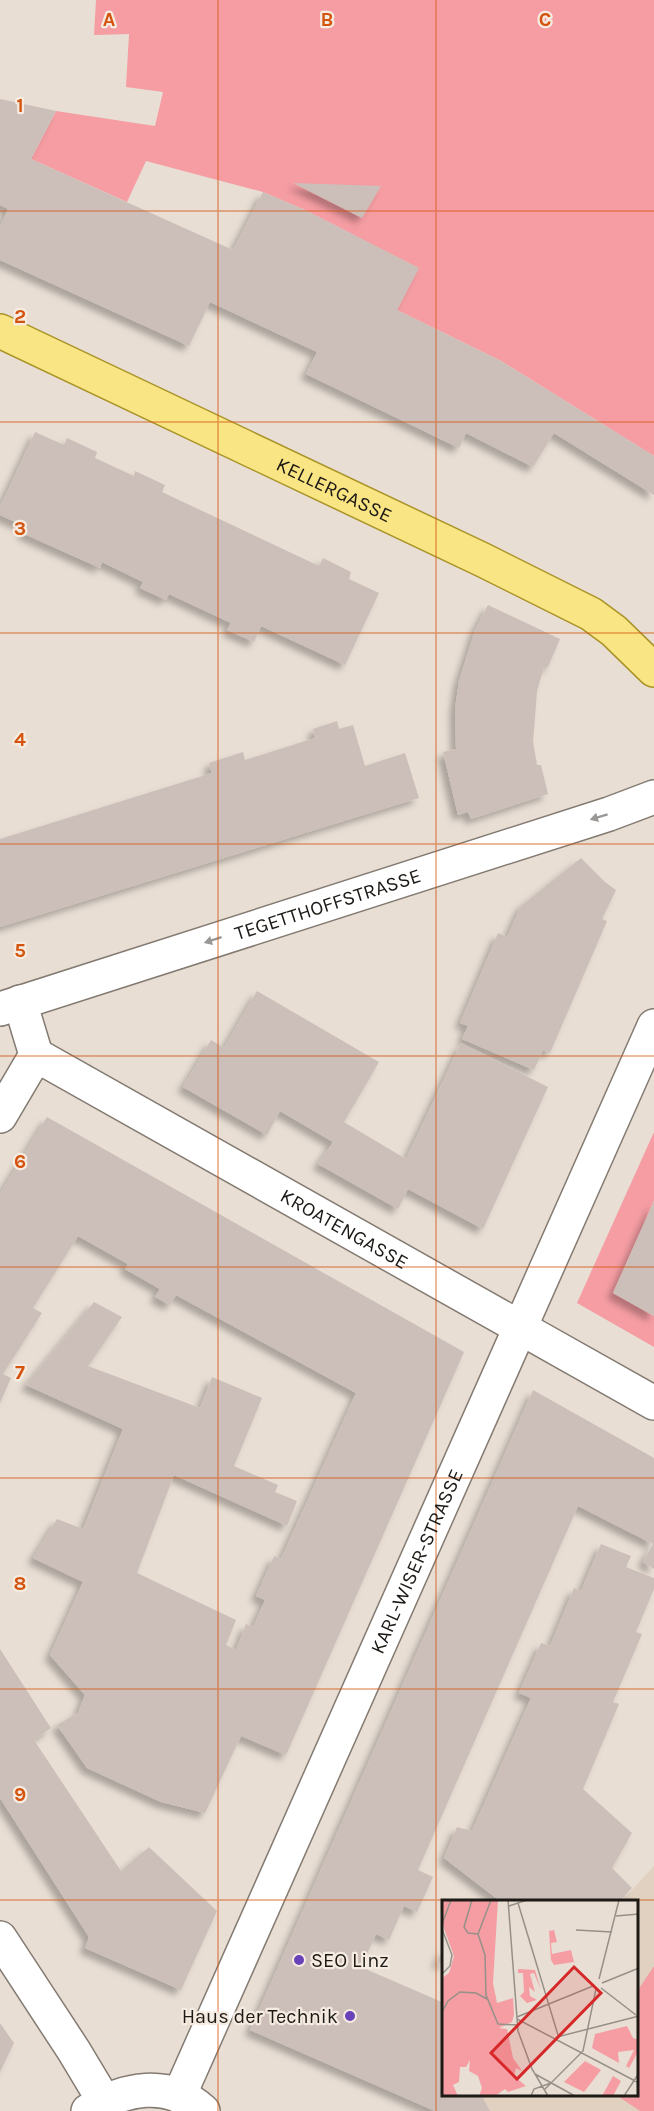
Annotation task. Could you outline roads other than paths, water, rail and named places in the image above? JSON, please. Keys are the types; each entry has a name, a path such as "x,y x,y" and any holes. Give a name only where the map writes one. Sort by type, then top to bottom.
{"main road":[{"name":"KELLERGASSE","path":"0,331 483,560 591,614 614,631 654,670"}],"street":[{"name":"TEGETTHOFFSTRASSE","path":"10,1006 609,814 654,797"},
{"path":"0,1116 36,1055 10,1006"},
{"name":"KARL-WISER-STRASSE","path":"191,2104 519,1327 654,1026"},
{"name":"KROATENGASSE","path":"36,1055 654,1403"},
{"path":"0,1938 74,2051 96,2106 121,2094 141,2090 160,2091 191,2104"}],"place":[{"name":"SEO Linz","path":"299,1960"},
{"name":"Haus der Technik","path":"350,2016"}]}
